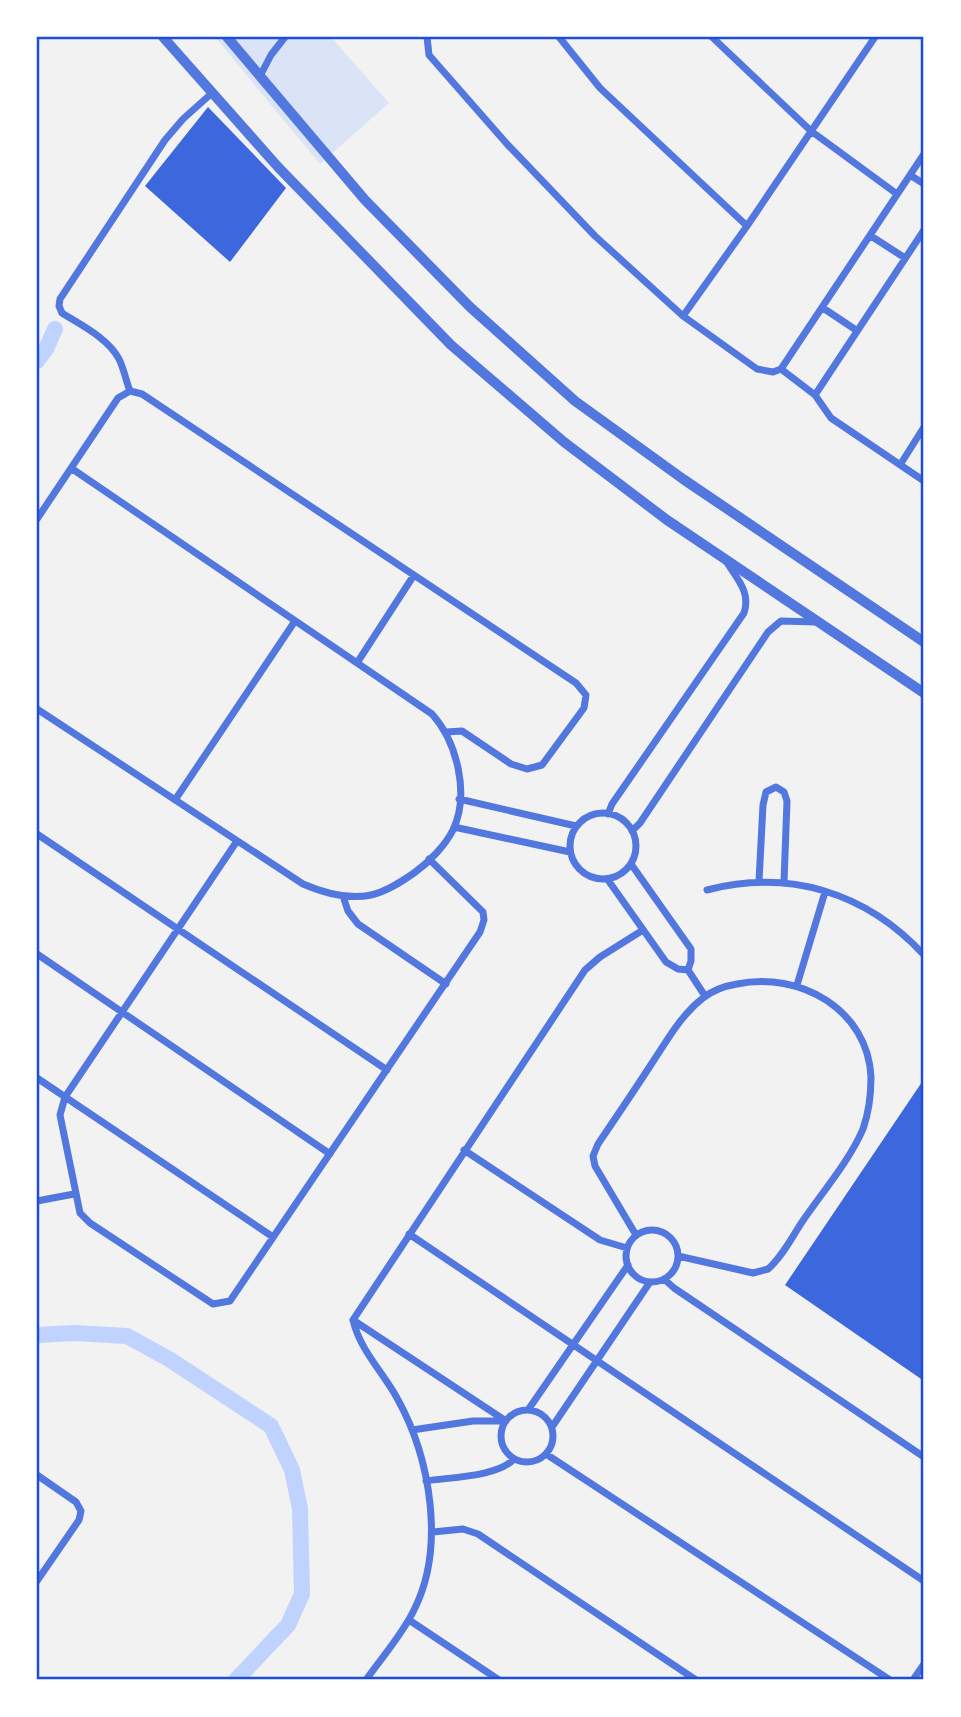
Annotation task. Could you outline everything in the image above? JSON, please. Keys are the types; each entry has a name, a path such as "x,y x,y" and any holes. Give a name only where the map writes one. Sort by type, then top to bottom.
{"street":[{"path":"163,37 278,167 451,345 564,442 667,520 924,694"},
{"path":"227,37 374,209 470,307 575,401 683,479 924,642"},
{"path":"260,76 285,37"},
{"path":"426,37 429,55 507,144 595,236 683,316 757,369 773,372 781,369 924,154"},
{"path":"559,37 600,88 747,226"},
{"path":"712,37 811,131 897,194"},
{"path":"683,316 875,37"},
{"path":"130,391 114,352 103,341 62,313 60,299 165,140 183,119 212,93"},
{"path":"910,174 924,184"},
{"path":"816,395 856,330 924,230"},
{"path":"871,236 905,258"},
{"path":"823,308 856,330"},
{"path":"781,369 816,395 831,418 924,481"},
{"path":"37,519 118,398 130,391 142,394 576,683 586,695 584,708 548,758 534,768 511,764 462,731 446,732"},
{"path":"900,465 924,427"},
{"path":"37,709 303,884 343,896 372,895 406,879 445,842 454,827 459,799 457,760 446,732 432,714 71,468"},
{"path":"608,814 612,804 744,613 748,601 726,561"},
{"path":"357,663 414,575"},
{"path":"175,800 295,621"},
{"path":"632,831 768,632 780,621 817,622"},
{"path":"759,881 764,796 769,789 776,787 784,792 787,801 784,882"},
{"path":"459,799 576,826"},
{"path":"608,814 626,823 632,831 635,853 624,872 608,880 581,872 570,852 570,838 576,826 585,818 608,814"},
{"path":"454,827 570,852"},
{"path":"37,834 387,1070"},
{"path":"237,841 65,1097 60,1115 77,1207 84,1218 214,1304 230,1301 480,933 482,912 429,859"},
{"path":"631,864 691,949 688,970 705,996"},
{"path":"608,880 666,962 678,969 688,970"},
{"path":"707,890 759,881 784,882 825,891 872,912 924,955"},
{"path":"797,985 825,891"},
{"path":"343,896 348,911 358,924 446,984"},
{"path":"366,1680 409,1620 423,1587 433,1532 426,1481 412,1430 397,1398 358,1339 353,1320 585,970 600,957 643,930"},
{"path":"37,954 330,1154"},
{"path":"636,1235 595,1167 595,1150 676,1028 705,996 722,988 746,982 776,981 813,991 831,1003 853,1028 865,1048 870,1068 871,1093 862,1129 838,1170 768,1269 753,1273 678,1256"},
{"path":"37,1078 273,1237"},
{"path":"464,1150 600,1240 627,1248"},
{"path":"37,1201 74,1194"},
{"path":"645,1230 663,1232 671,1238 678,1256 677,1265 664,1279 650,1282 636,1277 628,1265 627,1248 636,1235 645,1230"},
{"path":"409,1234 924,1581"},
{"path":"528,1410 628,1265"},
{"path":"664,1279 674,1289 924,1457"},
{"path":"552,1427 650,1282"},
{"path":"353,1320 506,1421"},
{"path":"528,1410 538,1412 546,1418 552,1427 553,1441 546,1454 531,1462 514,1459 503,1446 501,1437 506,1421 519,1411 528,1410"},
{"path":"412,1430 472,1420 506,1421"},
{"path":"546,1454 890,1680"},
{"path":"426,1481 496,1471 514,1459"},
{"path":"37,1475 76,1502 81,1511 79,1520 37,1581"},
{"path":"433,1532 463,1529 478,1534 696,1680"},
{"path":"409,1620 499,1680"},
{"path":"913,1680 924,1664"}],"shaded area":[{"path":"215,37 331,37 389,103 320,164"}],"building":[{"path":"208,107 286,188 230,262 145,186"},
{"path":"924,1079 924,1381 785,1285"}],"waterway":[{"path":"37,361 55,329"},
{"path":"37,1335 74,1333 127,1336 169,1359 271,1426 292,1470 300,1509 302,1594 288,1625 236,1680"}]}
